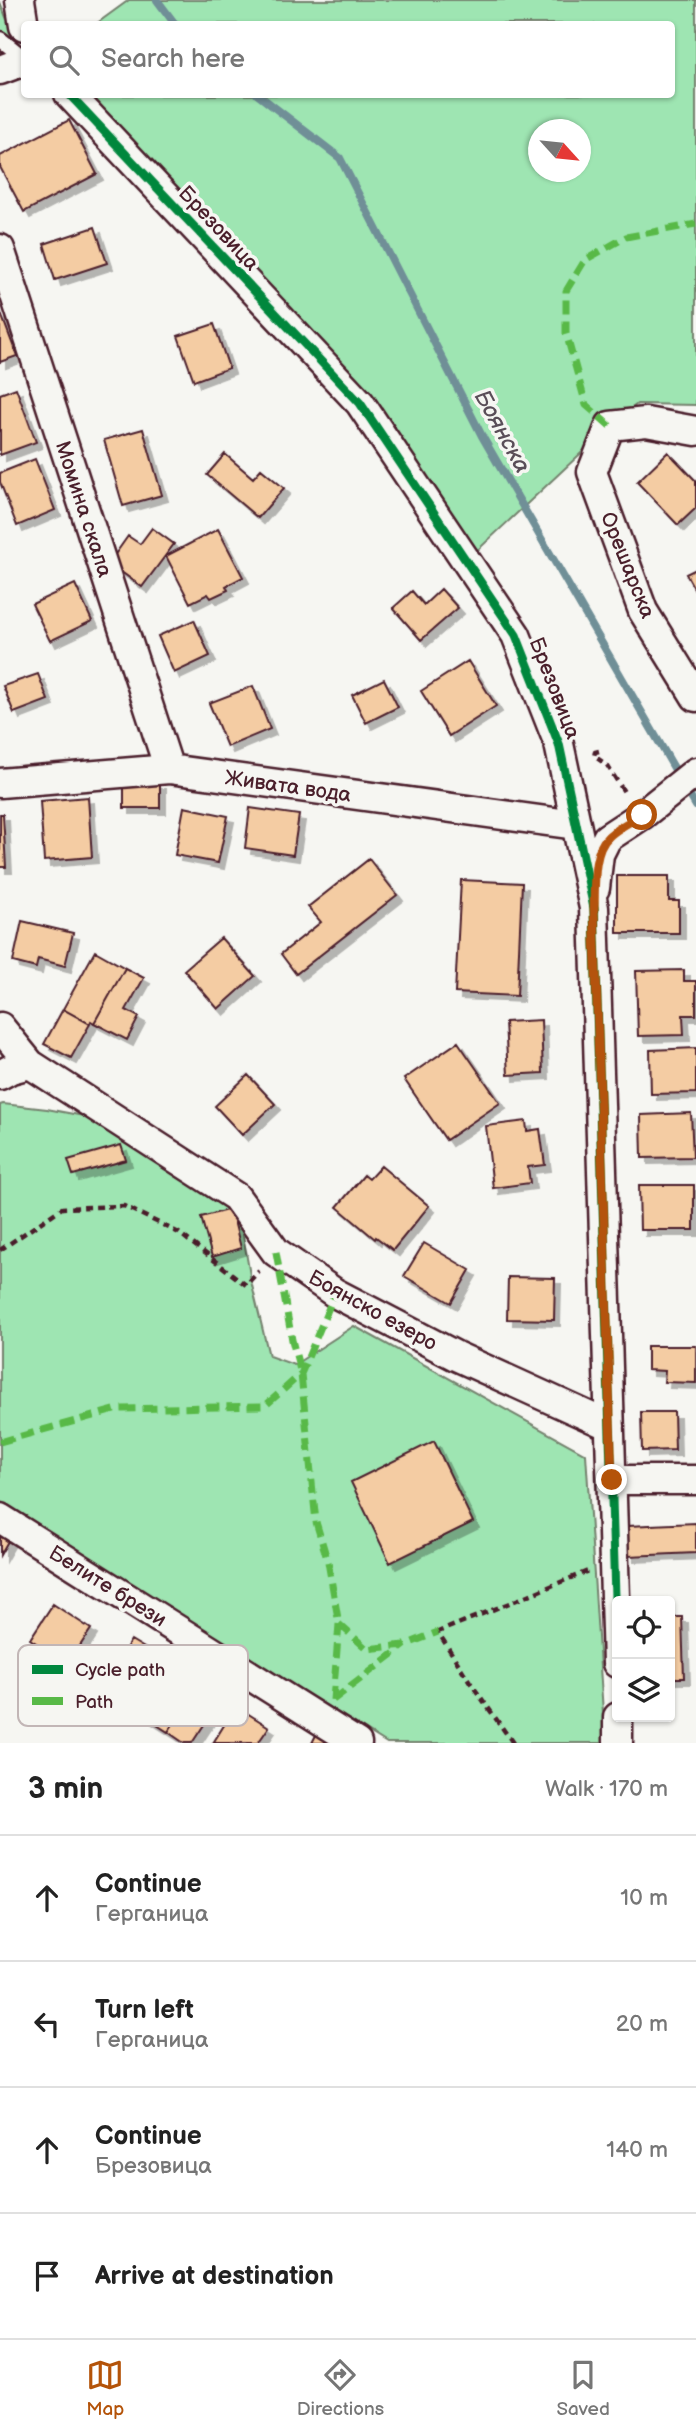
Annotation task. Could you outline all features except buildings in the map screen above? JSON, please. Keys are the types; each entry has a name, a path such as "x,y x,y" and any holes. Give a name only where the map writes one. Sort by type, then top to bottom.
{"street":[{"path":"20,0 23,21"},
{"path":"0,70 21,61"},
{"name":"Брезовица","path":"73,98 359,403 516,635 559,744 594,908 617,1659"},
{"name":"Момина скала","path":"0,249 169,769"},
{"name":"Орешарска","path":"696,431 646,422 610,426 592,472 643,611 696,697"},
{"name":"Живата вода","path":"0,783 169,769 576,825"},
{"path":"594,908 599,854 607,838 696,772"},
{"name":"Боянско езеро","path":"0,1027 30,1064 236,1197 276,1252 347,1299 456,1356 610,1426"},
{"path":"0,1075 30,1064"},
{"path":"612,1480 696,1480"},
{"name":"Белите брези","path":"0,1518 202,1645"},
{"name":"Белите брези","path":"248,1674 357,1743"},
{"path":"618,1722 618,1743"}],"lane":[{"path":"0,39 21,57"}],"path":[{"path":"599,751 595,751 594,756 607,765 640,816"},
{"path":"0,1250 62,1208 124,1206 179,1233 246,1284 276,1252"},
{"path":"513,1743 438,1632 599,1566"}],"green space":[{"path":"129,0 696,0 696,405 637,404 466,561 360,403 72,98 675,98 675,21 100,21"},
{"path":"0,2 16,43 0,52"},
{"path":"0,1105 47,1109 89,1117 239,1212 251,1281 269,1356 294,1365 354,1326 586,1454 605,1743 387,1743 248,1657 248,1645 229,1645 0,1503"}],"waterway":[{"name":"Боянска","path":"157,0 173,21"},
{"name":"Боянска","path":"262,98 340,158 482,436 696,806"}],"marked path":[{"path":"610,426 586,405 566,333 566,291 585,260 626,237 696,224"},
{"path":"276,1252 301,1374 316,1522 328,1562 339,1624 367,1649 405,1645 438,1632"},
{"path":"0,1442 118,1409 265,1406 301,1374 335,1293"},
{"path":"333,1700 339,1624"},
{"path":"333,1700 405,1645"}],"cycle path":[{"path":"73,98 360,403 516,635 559,744 594,908 617,1659"}],"route":[{"path":"612,1480 594,908 599,854 607,838 642,815"}]}
